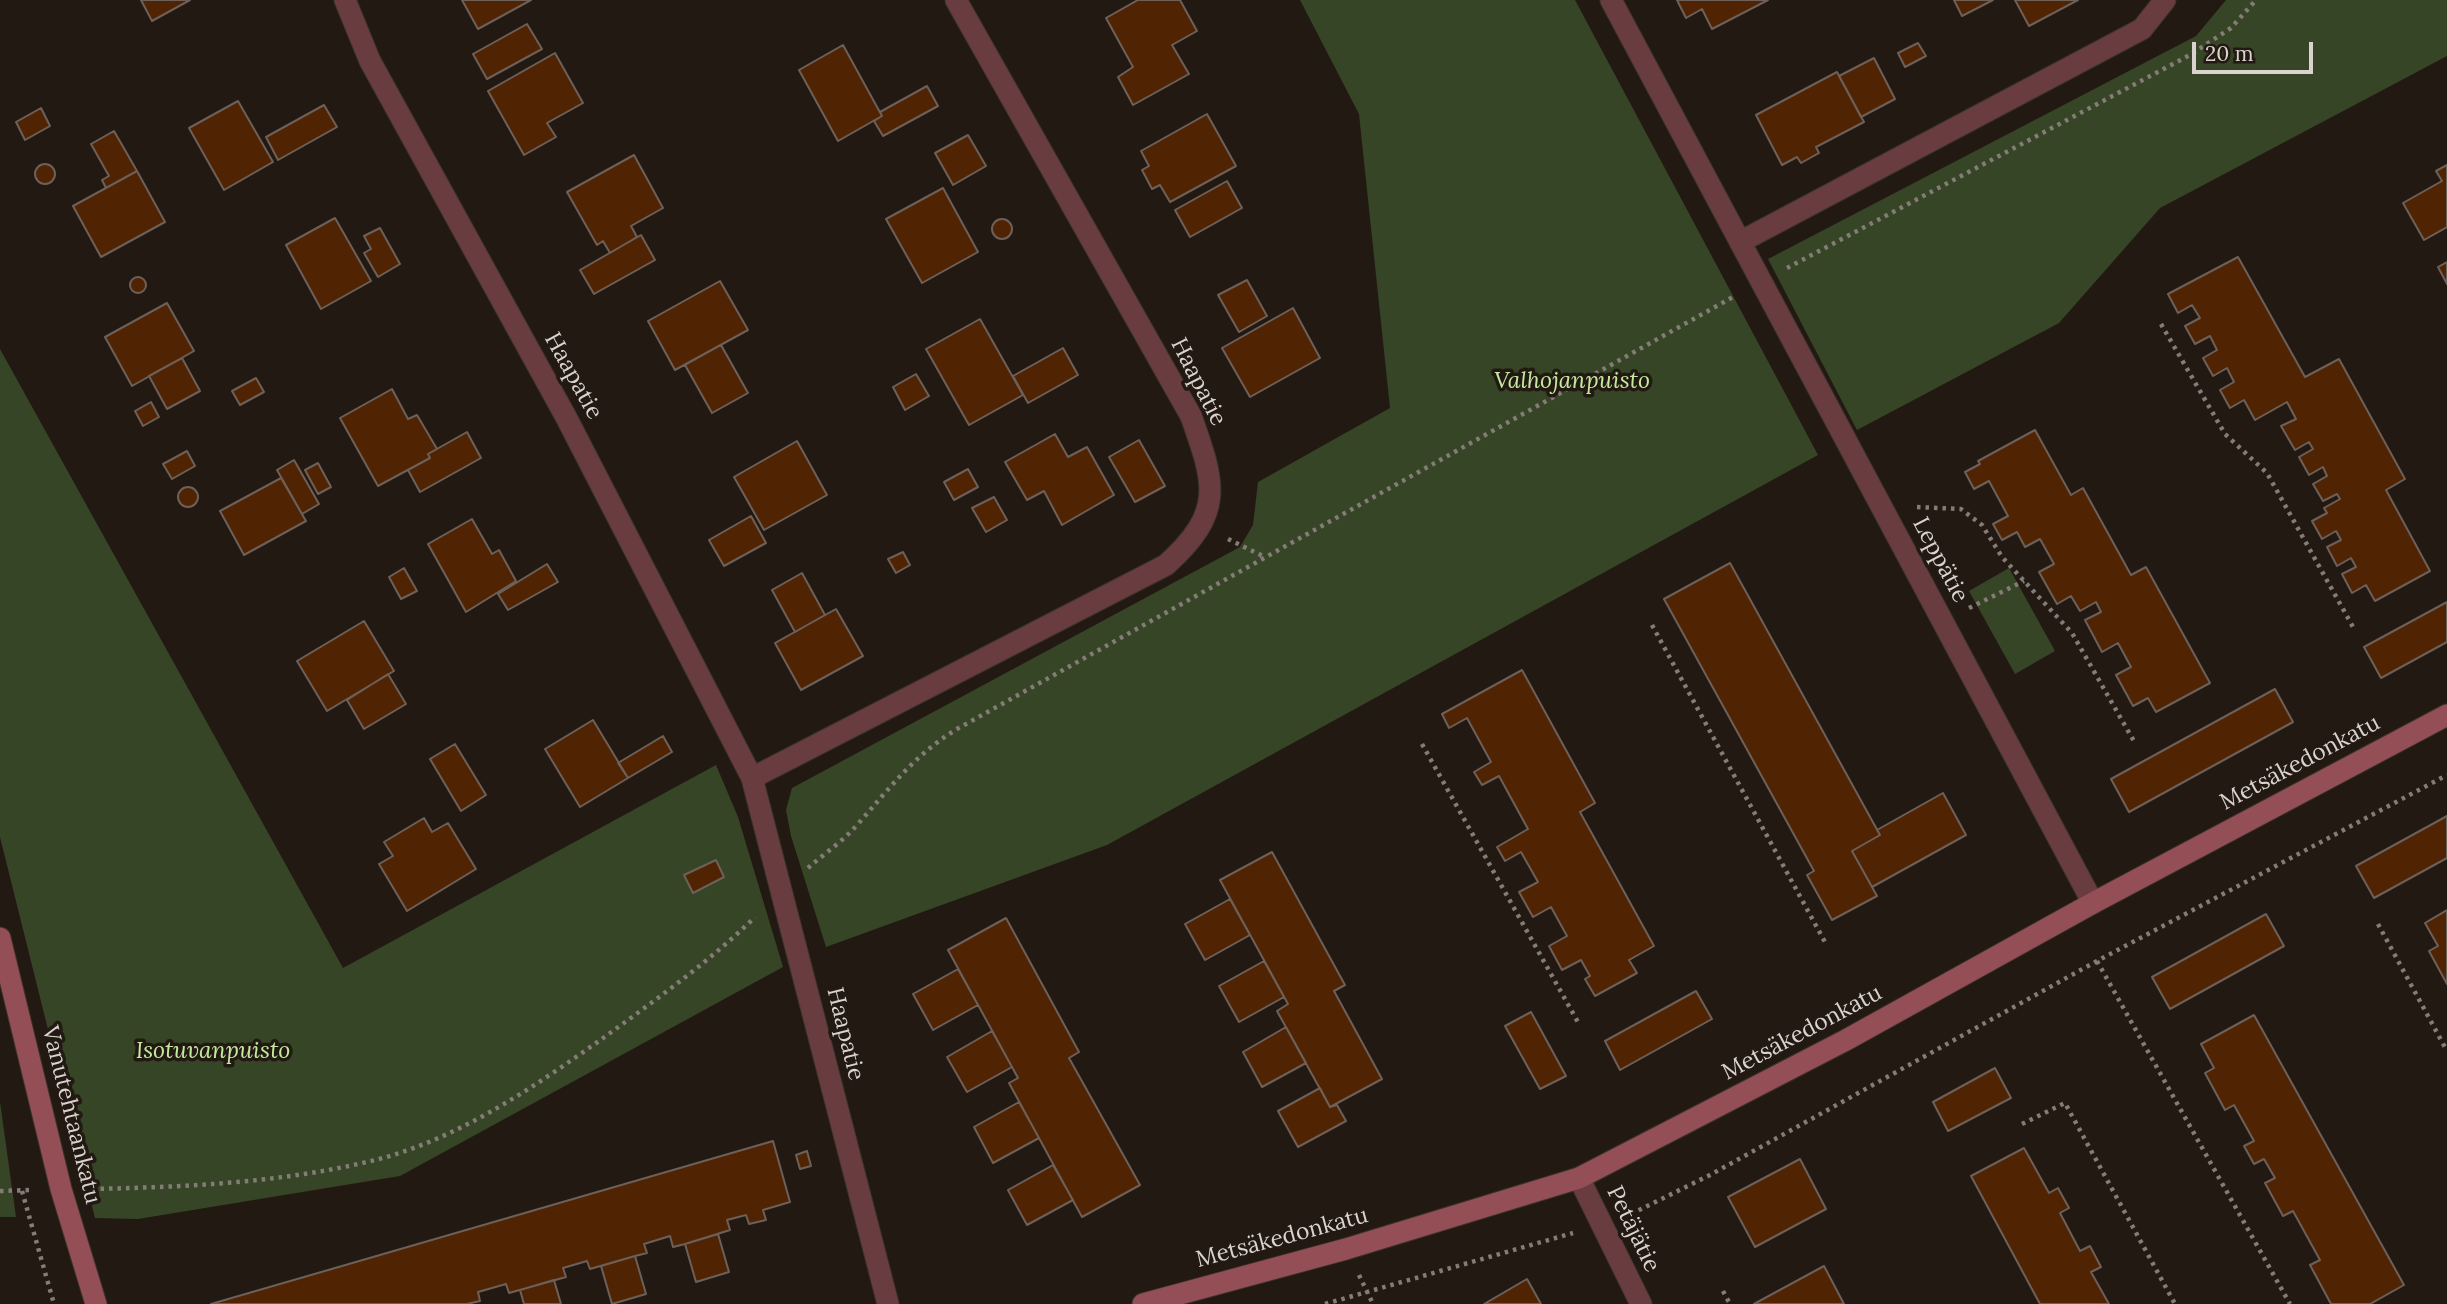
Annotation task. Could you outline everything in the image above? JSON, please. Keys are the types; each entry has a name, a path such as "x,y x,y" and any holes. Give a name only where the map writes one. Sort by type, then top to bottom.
{"street":[{"name":"Haapatie","path":"345,0 370,61 566,417 752,778 888,1304"},
{"name":"Haapatie","path":"752,778 1166,565 1193,541 1211,507 1208,463 1191,416 956,0"},
{"name":"Leppätie","path":"1612,0 2093,903"},
{"path":"1741,242 2142,29 2161,9 2165,0"},
{"name":"Metsäkedonkatu","path":"1143,1304 1358,1245 1579,1178 1846,1040 2093,903 2447,715"},
{"name":"Vanutehtaankatu","path":"0,938 61,1189 96,1304"},
{"name":"Petäjätie","path":"1579,1178 1641,1304"}],"path":[{"path":"0,1191 189,1187 281,1177 369,1162 463,1126 557,1070 691,975 855,827 888,786 926,748 1760,282 2190,55 2231,28 2256,0"},
{"path":"2161,324 2225,435 2267,472 2353,627"},
{"path":"1883,510 1937,506 1961,509 1982,525 2002,557 2072,633 2135,743"},
{"path":"1200,526 1265,557"},
{"path":"1944,622 2024,581"},
{"path":"1653,625 1826,944"},
{"path":"1422,744 1579,1024"},
{"path":"1325,1304 1628,1216 1710,1175 2097,961 2447,775"},
{"path":"2378,924 2447,1051"},
{"path":"2097,961 2290,1304"},
{"path":"2022,1124 2065,1102 2175,1304"},
{"path":"22,1191 54,1304"},
{"path":"1723,1291 1730,1304"}],"green space":[{"name":"Valhojanpuisto","path":"1300,0 1575,0 1818,455 1107,845 826,947 791,836 786,810 792,788 1240,547 1253,525 1258,482 1390,408 1359,114"},
{"path":"2226,0 2447,0 2447,56 2160,208 2059,323 1857,430 1768,259 2196,36"},
{"name":"Isotuvanpuisto","path":"0,349 343,968 716,765 738,817 783,967 400,1176 138,1219 95,1218 0,837"},
{"path":"2009,568 2055,651 2015,674 1969,591"},
{"path":"0,1102 16,1217 0,1217"}],"building":[{"path":"141,0 190,0 152,21"},
{"path":"462,0 531,0 478,29"},
{"path":"1138,0 1180,0 1197,31 1172,45 1189,74 1133,105 1118,77 1133,67 1106,18"},
{"path":"1677,0 1768,0 1712,29 1702,9 1686,18"},
{"path":"1954,0 1993,0 1962,16"},
{"path":"2015,0 2078,0 2029,26"},
{"path":"527,24 542,49 487,79 473,54"},
{"path":"1918,43 1926,56 1905,67 1898,53"},
{"path":"843,45 882,116 838,141 799,70"},
{"path":"555,53 583,103 547,123 556,137 524,155 488,91"},
{"path":"1874,58 1895,99 1861,117 1839,76"},
{"path":"1837,72 1864,122 1816,147 1819,153 1801,163 1797,157 1782,165 1756,115"},
{"path":"927,86 938,106 883,136 874,121 882,116 880,112"},
{"path":"238,101 273,162 224,190 189,128"},
{"path":"324,105 337,127 278,160 266,137"},
{"path":"41,108 50,126 25,140 16,122"},
{"path":"1207,114 1236,166 1170,202 1160,185 1152,189 1142,170 1149,166 1141,151"},
{"path":"114,131 137,171 106,188 102,180 109,176 91,144"},
{"path":"968,135 986,166 953,185 935,153"},
{"path":"634,155 663,208 631,226 637,237 610,253 603,241 597,245 567,192"},
{"path":"45,164 52,167 55,174 52,181 45,184 38,181 35,174 38,167"},
{"path":"2447,165 2447,227 2424,240 2403,203 2442,181 2436,171"},
{"path":"137,171 165,222 101,257 73,206"},
{"path":"1227,181 1242,208 1190,237 1175,210"},
{"path":"943,188 978,252 922,283 886,219"},
{"path":"335,218 371,281 321,309 286,245"},
{"path":"1002,219 1009,222 1012,229 1009,236 1002,239 995,236 992,229 995,222"},
{"path":"380,228 400,264 378,277 364,253 371,249 364,236"},
{"path":"641,235 655,260 594,294 580,270"},
{"path":"2238,257 2305,377 2339,359 2405,479 2386,490 2430,571 2375,601 2366,585 2352,593 2342,574 2356,567 2351,558 2337,566 2327,547 2341,540 2336,531 2322,539 2312,521 2327,513 2324,508 2340,499 2337,494 2323,501 2313,484 2327,476 2323,467 2309,475 2299,457 2313,449 2309,442 2295,450 2281,426 2296,419 2287,402 2255,420 2244,400 2230,408 2220,390 2234,382 2227,368 2213,376 2203,358 2217,350 2210,336 2195,344 2185,326 2200,318 2192,305 2178,313 2168,294"},
{"path":"2447,262 2447,284 2438,267"},
{"path":"138,277 146,285 138,293 130,285"},
{"path":"1247,280 1267,316 1239,332 1218,295"},
{"path":"720,281 748,330 675,370 648,321"},
{"path":"167,303 194,351 132,386 105,337"},
{"path":"1293,308 1320,358 1250,397 1222,348"},
{"path":"980,319 1023,395 969,425 926,349"},
{"path":"721,345 748,393 712,413 685,365"},
{"path":"1063,348 1078,375 1028,403 1013,376"},
{"path":"182,358 200,391 167,409 149,376"},
{"path":"916,374 929,396 905,410 893,387"},
{"path":"256,378 264,392 240,405 232,391"},
{"path":"392,389 408,419 417,415 437,449 428,454 430,458 378,486 340,418"},
{"path":"151,402 159,417 143,426 135,411"},
{"path":"2035,430 2071,495 2083,488 2131,575 2146,567 2210,683 2156,712 2148,698 2133,706 2116,675 2131,667 2118,643 2102,652 2085,620 2101,612 2096,602 2080,611 2071,596 2057,604 2039,572 2054,564 2040,539 2025,547 2017,532 2002,540 1993,524 2008,516 1989,481 1974,489 1965,472 1980,464 1978,461"},
{"path":"467,432 481,458 420,492 408,470 430,458 428,454"},
{"path":"1055,434 1068,457 1087,447 1114,495 1062,525 1044,491 1027,500 1005,462"},
{"path":"1139,440 1165,486 1135,502 1109,457"},
{"path":"797,441 827,495 764,530 734,477"},
{"path":"187,451 195,466 172,479 163,464"},
{"path":"294,460 319,504 302,514 277,470"},
{"path":"318,463 331,487 318,494 305,470"},
{"path":"968,469 978,487 954,500 944,482"},
{"path":"281,478 306,521 244,555 220,511"},
{"path":"188,487 195,490 198,497 195,504 188,507 181,504 178,497 181,490"},
{"path":"994,497 1007,520 986,532 972,508"},
{"path":"751,516 766,543 724,566 709,540"},
{"path":"472,519 492,554 499,550 516,581 466,612 428,544"},
{"path":"903,552 910,565 896,573 888,559"},
{"path":"1730,563 1880,835 1852,851 1877,896 1832,920 1807,875 1814,871 1664,599"},
{"path":"547,564 558,582 508,610 498,594"},
{"path":"404,568 417,591 401,599 389,577"},
{"path":"802,573 825,615 795,632 772,590"},
{"path":"2447,602 2447,642 2381,678 2364,647"},
{"path":"836,609 863,656 801,690 775,643"},
{"path":"364,621 394,671 327,711 297,661"},
{"path":"1522,670 1595,803 1580,812 1654,946 1629,960 1637,973 1595,996 1585,979 1590,976 1581,960 1562,970 1549,946 1567,936 1551,907 1533,917 1519,892 1538,882 1521,852 1505,861 1497,847 1528,829 1499,776 1482,785 1474,772 1491,762 1467,718 1449,728 1442,714"},
{"path":"388,674 406,704 364,729 347,700"},
{"path":"2275,689 2293,722 2129,812 2111,779"},
{"path":"593,720 628,778 580,807 545,749"},
{"path":"663,736 672,752 628,778 618,763"},
{"path":"455,744 486,795 461,811 430,759"},
{"path":"1943,793 1966,835 1872,887 1852,851 1880,835 1877,830"},
{"path":"2447,816 2447,858 2374,898 2356,866"},
{"path":"424,818 432,832 448,823 476,869 407,911 379,864 393,856 384,842"},
{"path":"1272,852 1345,985 1334,991 1382,1079 1330,1107 1277,1011 1288,1004 1220,880"},
{"path":"716,860 724,877 693,893 684,875"},
{"path":"1230,899 1250,935 1205,960 1185,924"},
{"path":"2447,910 2447,984 2429,951 2438,946 2425,923"},
{"path":"2266,914 2284,946 2170,1009 2152,977"},
{"path":"1006,918 1079,1052 1069,1058 1140,1185 1082,1217 1009,1083 1018,1078 948,950"},
{"path":"1264,961 1284,997 1239,1022 1219,986"},
{"path":"958,969 978,1005 933,1030 913,994"},
{"path":"1696,991 1712,1019 1620,1070 1605,1041"},
{"path":"1531,1012 1566,1076 1540,1089 1505,1026"},
{"path":"2254,1015 2404,1285 2370,1304 2331,1304 2310,1265 2320,1260 2293,1211 2283,1216 2265,1183 2275,1178 2264,1159 2254,1164 2244,1146 2254,1141 2234,1105 2225,1110 2205,1073 2214,1068 2201,1044"},
{"path":"1286,1027 1306,1063 1262,1087 1243,1052"},
{"path":"992,1031 1012,1067 967,1092 947,1057"},
{"path":"1995,1068 2011,1098 1948,1131 1933,1102"},
{"path":"1320,1088 1330,1107 1337,1105 1346,1121 1298,1147 1278,1111"},
{"path":"1019,1102 1039,1138 993,1163 974,1127"},
{"path":"773,1141 790,1202 763,1210 766,1220 749,1224 746,1215 727,1220 730,1230 685,1244 673,1247 670,1236 644,1244 647,1253 590,1269 587,1261 563,1268 566,1277 509,1293 506,1284 478,1292 480,1301 467,1304 211,1304"},
{"path":"2024,1148 2049,1193 2058,1188 2069,1208 2060,1213 2080,1251 2090,1246 2101,1267 2091,1272 2109,1304 2040,1304 1971,1176"},
{"path":"807,1151 811,1166 800,1169 796,1155"},
{"path":"1800,1159 1826,1209 1755,1247 1728,1197"},
{"path":"1053,1165 1073,1200 1027,1225 1008,1190"},
{"path":"718,1234 729,1272 696,1282 685,1244"},
{"path":"635,1256 646,1294 612,1304 601,1266"},
{"path":"1824,1266 1844,1304 1754,1304"},
{"path":"1527,1279 1541,1304 1484,1304"},
{"path":"554,1280 561,1304 524,1304 520,1290"}]}
